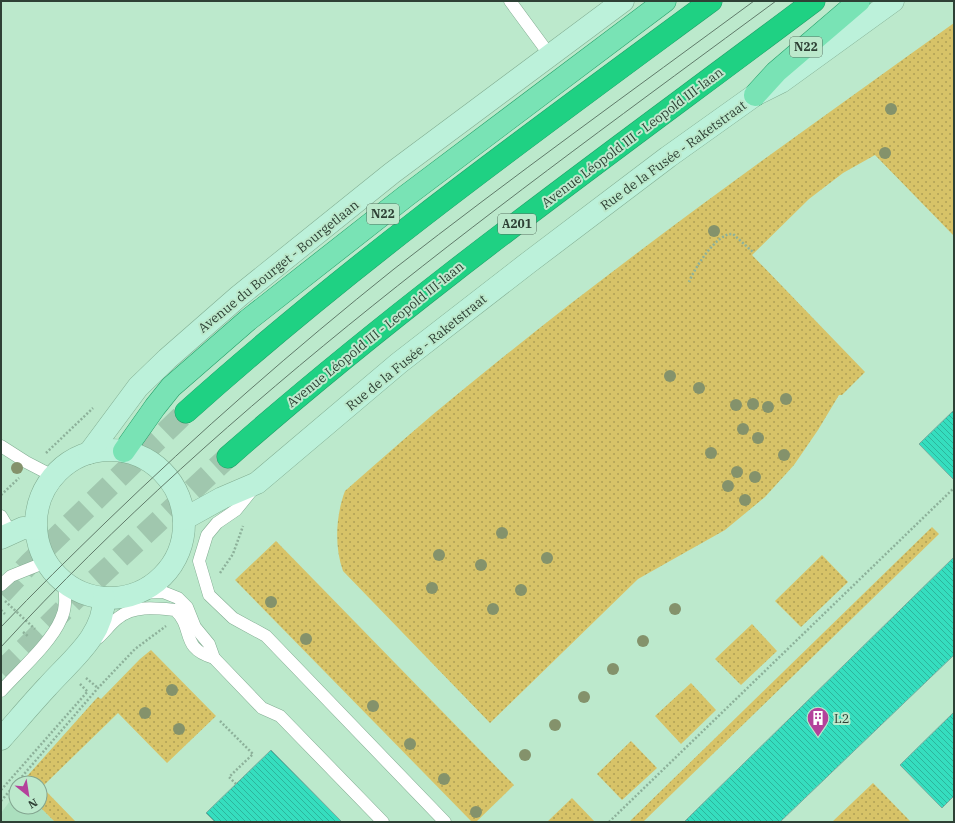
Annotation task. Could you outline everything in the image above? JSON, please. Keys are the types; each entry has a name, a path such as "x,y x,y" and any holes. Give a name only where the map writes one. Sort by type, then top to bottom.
{"highway":[{"path":"186,412 226,376 356,268 711,1"},
{"name":"Avenue Léopold III - Leopold III-laan","path":"228,457 295,397 464,263 814,1"}],"main road":[{"name":"N22","path":"124,451 171,387 248,320 406,196 666,1"},
{"name":"N22","path":"755,95 776,72 859,1"}],"street":[{"name":"Avenue du Bourget - Bourgetlaan","path":"89,453 138,387 239,296 392,173 549,54 623,1"},
{"name":"Rue de la Fusée - Raketstraat","path":"184,519 222,498 257,483 399,364 668,157 755,95 781,82 893,1"},
{"path":"106,450 124,451 142,458 158,468 169,480 180,500 184,519 182,538 177,556 167,571 153,584 137,593 104,598 92,596 81,592 64,582 46,562 39,546 36,529 37,510 43,492 53,476 69,462 89,453 106,450"},
{"path":"4,529 36,529"},
{"path":"1,739 48,685 84,649 98,624 104,607 104,598"}],"lane":[{"path":"510,1 549,54"},
{"path":"1,446 26,462 53,476"},
{"path":"257,483 236,510 217,523 207,534 199,562 209,595 233,618 266,636 446,822"},
{"path":"1,585 11,576 46,562"},
{"path":"1,691 51,637 62,619 66,601 64,582"},
{"path":"137,593 163,592 178,598 187,607 195,627 209,644 214,658 262,708 280,716 383,822"},
{"path":"84,649 101,636 118,618 129,611 142,608 175,610 180,614 192,646 201,655 214,658"}],"path":[{"path":"689,282 704,255 726,235 733,234 754,253"},
{"path":"609,822 954,488"},
{"path":"207,587 225,568 233,554 243,526 247,520"},
{"path":"1,610 5,614"},
{"path":"1,801 98,688 135,649 180,614"},
{"path":"1,790 88,691"},
{"path":"220,721 253,754 229,777 236,784"}],"shaded area":[{"path":"954,23 954,236 875,155 843,173 809,199 752,255 865,372 842,395 839,395 818,430 794,465 765,497 725,530 638,579 490,723 343,571 338,551 337,531 345,491 450,400 584,293 706,201"},
{"path":"932,527 939,534 643,822 629,822"},
{"path":"276,541 514,785 476,822 472,822 235,580"},
{"path":"822,555 848,582 801,627 775,601"},
{"path":"752,624 777,651 741,685 715,659"},
{"path":"151,650 216,716 167,763 118,713 48,781 48,775 28,775 95,700 98,697 101,699 140,659"},
{"path":"691,683 716,710 681,744 655,716"},
{"path":"631,741 657,768 622,800 597,774"},
{"path":"873,783 911,822 832,822"},
{"path":"48,793 76,822 55,822 48,815"},
{"path":"572,798 595,822 547,822"},
{"path":"8,804 8,815 48,815 55,822 1,822 1,813"}],"building":[{"path":"954,410 954,480 919,444"},
{"name":"L2","path":"954,557 954,655 780,822 684,822"},
{"path":"954,712 954,796 942,808 900,765"},
{"path":"271,750 342,822 215,822 206,813"}],"tunnel":[{"path":"1,594 29,564 186,412"},
{"path":"1,672 75,599 228,457"}],"tram line":[{"path":"1,627 53,574 141,489 247,392 320,330 394,269 483,201 754,1"},
{"path":"1,647 89,556 181,469 275,386 472,228 573,151 776,1"}],"place":[{"name":"L2","path":"818,738"}]}
